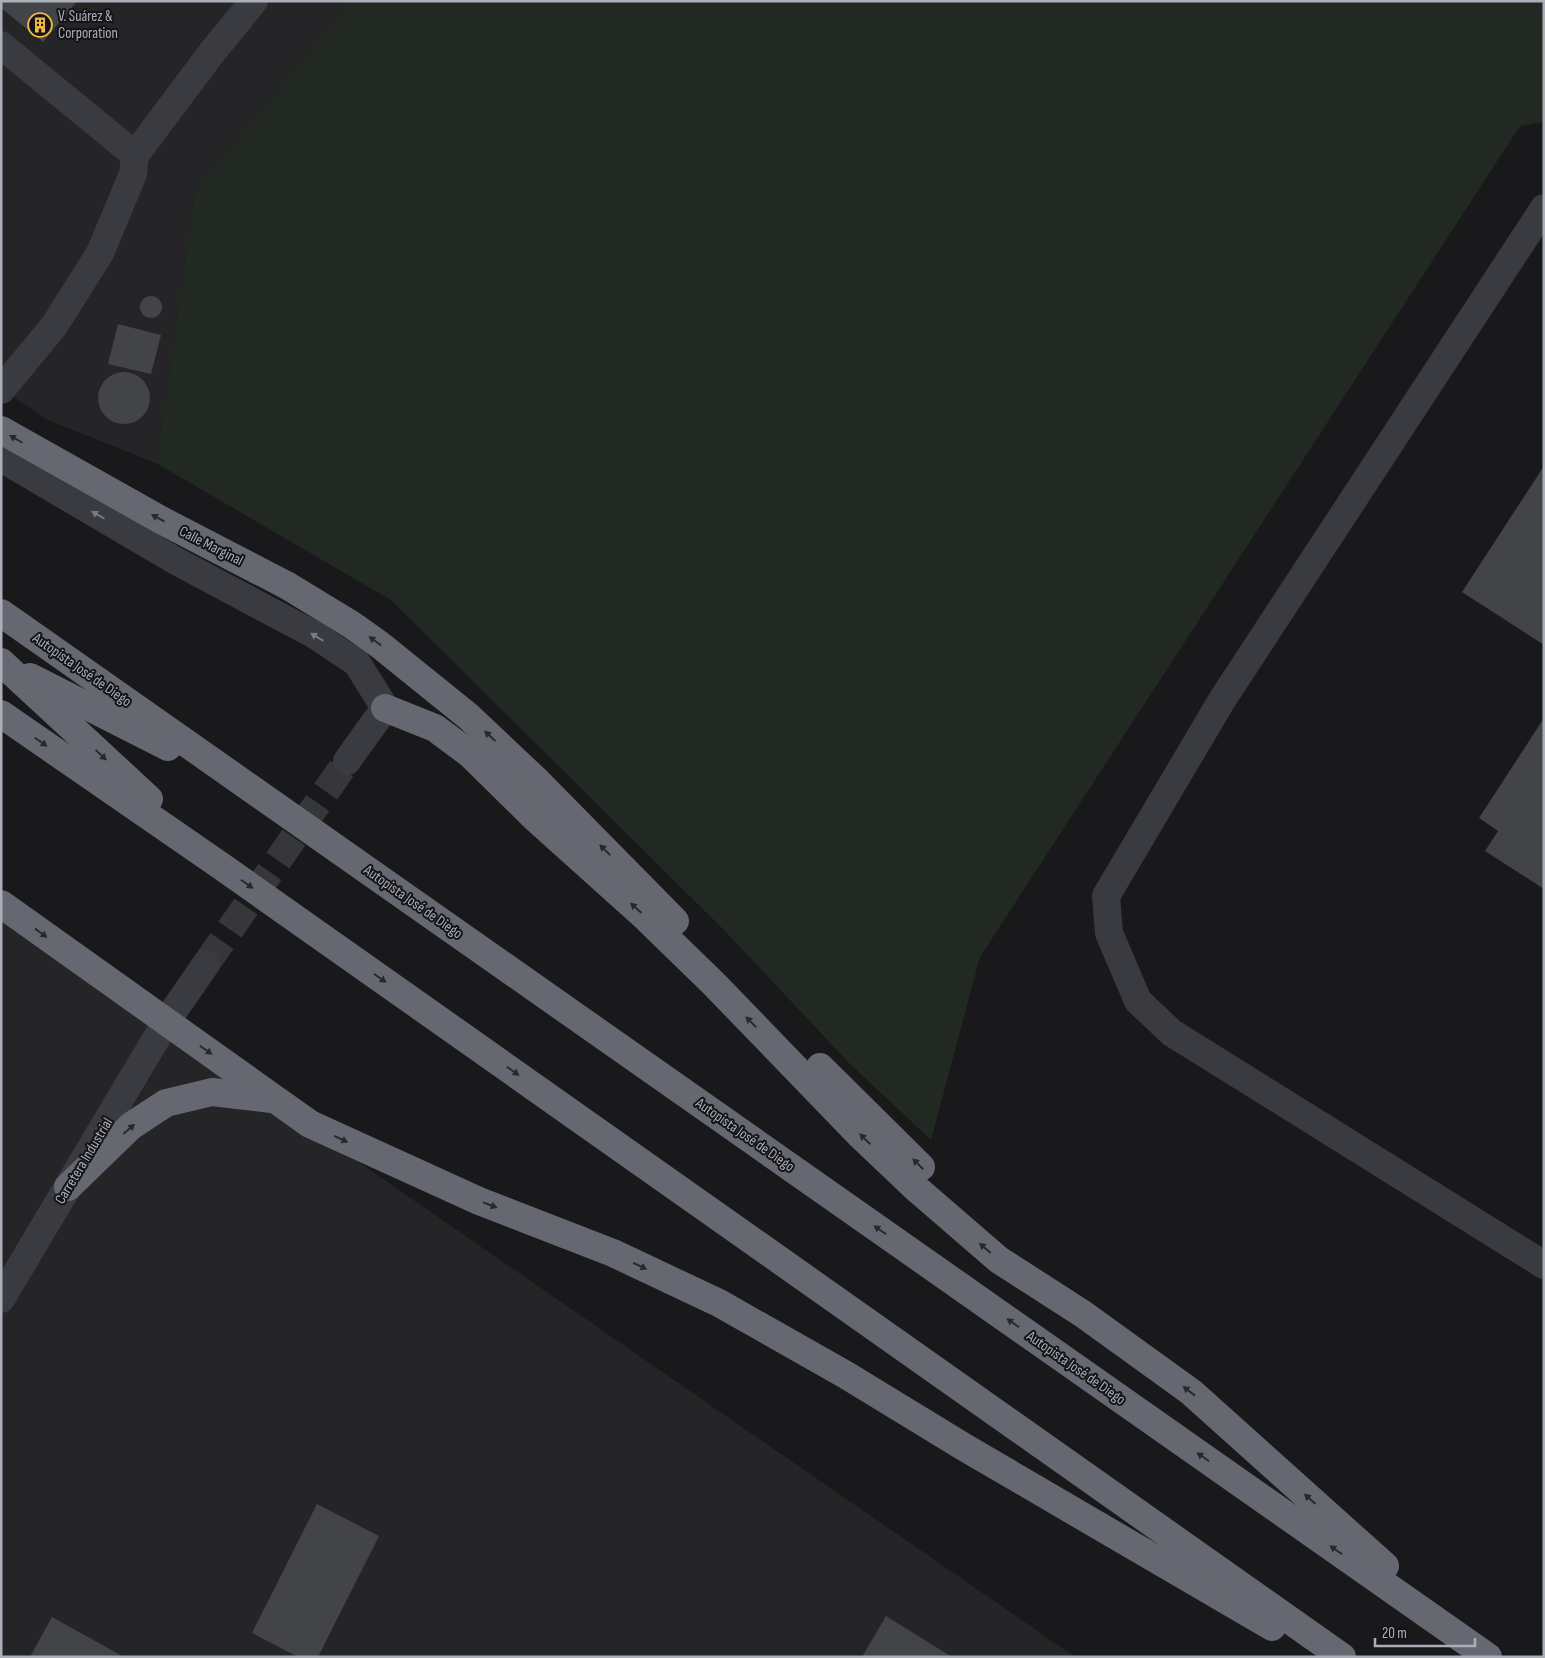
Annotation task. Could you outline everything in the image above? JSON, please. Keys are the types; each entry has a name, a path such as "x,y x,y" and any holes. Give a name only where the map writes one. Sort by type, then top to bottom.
{"highway":[{"name":"Calle Marginal","path":"1,430 161,520 313,600 352,625 468,716 538,782 928,1174 1083,1314"},
{"name":"Autopista José de Diego","path":"1,613 1482,1653"},
{"path":"1,662 260,795"},
{"path":"1,662 221,866"},
{"path":"385,708 435,728 470,754 534,817 642,914 714,984 859,1134 918,1190 999,1260 1083,1314 1191,1392 1482,1653"},
{"path":"1,714 221,866 1342,1657"},
{"path":"1,904 310,1124 479,1201 613,1253 719,1304 846,1375 964,1447 1324,1657"},
{"path":"68,1187 131,1126 166,1103 212,1092 275,1099"}],"street":[{"path":"1,390 54,326 100,252 133,174 135,154 213,51 254,1"},
{"path":"1,46 135,154"},
{"path":"1544,208 1222,700 1106,896 1109,933 1138,1001 1172,1032 1544,1265"},
{"name":"Calle Marginal","path":"1,458 176,561 315,635 357,663 385,708"},
{"path":"346,761 385,708"},
{"name":"Carretera Industrial","path":"1,1299 166,1022 206,964"}],"shaded area":[{"path":"1,1 350,1 195,189 156,463 48,420 1,389"},
{"path":"350,1 1544,1 1544,122 1520,126 980,957 931,1140 849,1063 724,930 391,600 156,463 195,189"},
{"path":"1,915 1075,1657 1,1657"}],"building":[{"name":"V. Suárez & Corporation","path":"1,1 77,1 43,42 1,8"},
{"path":"151,296 159,299 162,307 159,315 151,318 143,315 140,307 143,299"},
{"path":"118,324 161,335 151,374 108,364"},
{"path":"124,372 138,376 146,384 150,398 146,412 138,420 124,424 110,420 102,412 98,398 102,384 110,376"},
{"path":"1544,466 1544,645 1462,592"},
{"path":"1544,718 1544,889 1485,851 1498,831 1479,818"},
{"path":"317,1504 379,1536 318,1657 298,1657 252,1633"},
{"path":"886,1616 952,1657 862,1657"},
{"path":"52,1617 124,1657 30,1657"}],"tunnel":[{"path":"206,964 347,761"}],"place":[{"name":"V. Suárez & Corporation","path":"40,25"}]}
